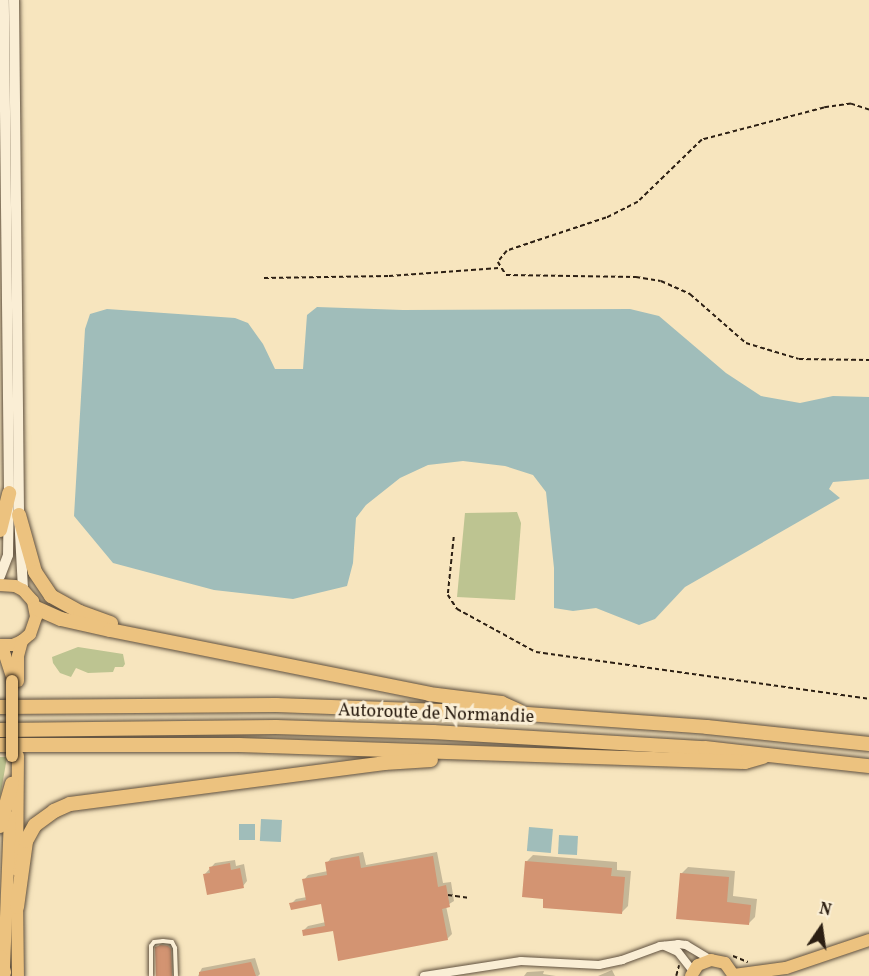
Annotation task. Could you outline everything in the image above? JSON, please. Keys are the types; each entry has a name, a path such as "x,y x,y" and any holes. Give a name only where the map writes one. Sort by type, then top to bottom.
{"highway":[{"path":"0,530 9,493"},
{"path":"19,515 34,572 51,596 80,612 173,641"},
{"path":"36,608 61,619 429,694 501,703 527,714"},
{"name":"Autoroute de Normandie","path":"0,707 276,705 527,714 706,727 869,744"},
{"name":"Autoroute de Normandie","path":"0,730 252,727 433,732 601,740 869,766"},
{"path":"0,745 239,745 745,762 771,755"},
{"path":"17,907 26,841 35,825 54,811 70,804 384,763 532,756"},
{"path":"0,826 12,784"},
{"path":"0,957 9,975"}],"main road":[{"path":"0,585 15,586 23,590 36,608 34,626 22,641 15,681 17,907 9,975"},
{"path":"15,681 1,645 22,641"},
{"path":"9,975 12,784 15,756"},
{"path":"692,974 698,965 711,960 725,963 734,975 786,968 869,940"}],"street":[{"path":"0,576 8,555 9,493 2,202 4,0"},
{"path":"14,0 19,515 23,590"},
{"path":"2,202 13,205 13,241 16,246"},
{"path":"424,976 521,961 599,965 622,960 664,945 686,945 711,960"},
{"path":"664,945 678,952 692,974"}],"lane":[{"path":"152,976 151,946 154,942 163,941 172,942 175,948 176,976"}],"path":[{"path":"869,110 851,104 833,107 702,140 638,202 606,218 507,251 498,262 506,275 636,277 661,281 690,294 746,343 799,359 869,360"},
{"path":"264,278 388,276 500,268"},
{"path":"454,537 448,595 457,609 536,652 869,699"},
{"path":"448,895 470,898"},
{"path":"676,976 681,960"}],"green space":[{"path":"517,512 521,523 515,600 457,597 465,513"},
{"path":"78,647 123,654 125,664 123,667 115,667 113,672 88,673 76,668 71,677 60,673 52,657"},
{"path":"0,757 7,757 0,798"}],"water":[{"path":"317,307 403,310 630,309 659,316 726,373 761,396 800,403 833,396 869,397 869,479 833,482 829,489 840,498 685,587 655,619 639,625 596,608 573,611 554,608 554,568 546,492 533,475 505,466 463,461 428,465 400,478 366,505 356,518 353,563 347,586 293,599 214,590 113,563 74,516 85,329 90,314 107,309 235,318 248,323 263,344 275,369 303,369 307,315"},
{"path":"261,819 282,820 281,842 260,841"},
{"path":"239,824 255,824 255,840 239,840"},
{"path":"529,827 553,829 551,853 527,851"},
{"path":"559,835 578,836 577,855 558,854"}],"building":[{"path":"359,856 361,868 433,856 438,887 446,885 450,907 442,909 448,940 338,961 333,931 303,936 302,930 325,926 321,904 291,910 289,903 306,900 302,879 327,875 325,862"},
{"path":"525,861 612,868 611,876 625,877 622,914 543,908 543,899 522,897"},
{"path":"230,863 231,870 240,868 244,888 207,895 203,874 210,873 209,867"},
{"path":"680,873 729,877 727,902 751,905 749,925 676,919"},
{"path":"161,945 171,949 172,976 156,976 155,947"},
{"path":"251,962 256,976 199,976 199,972"}]}
